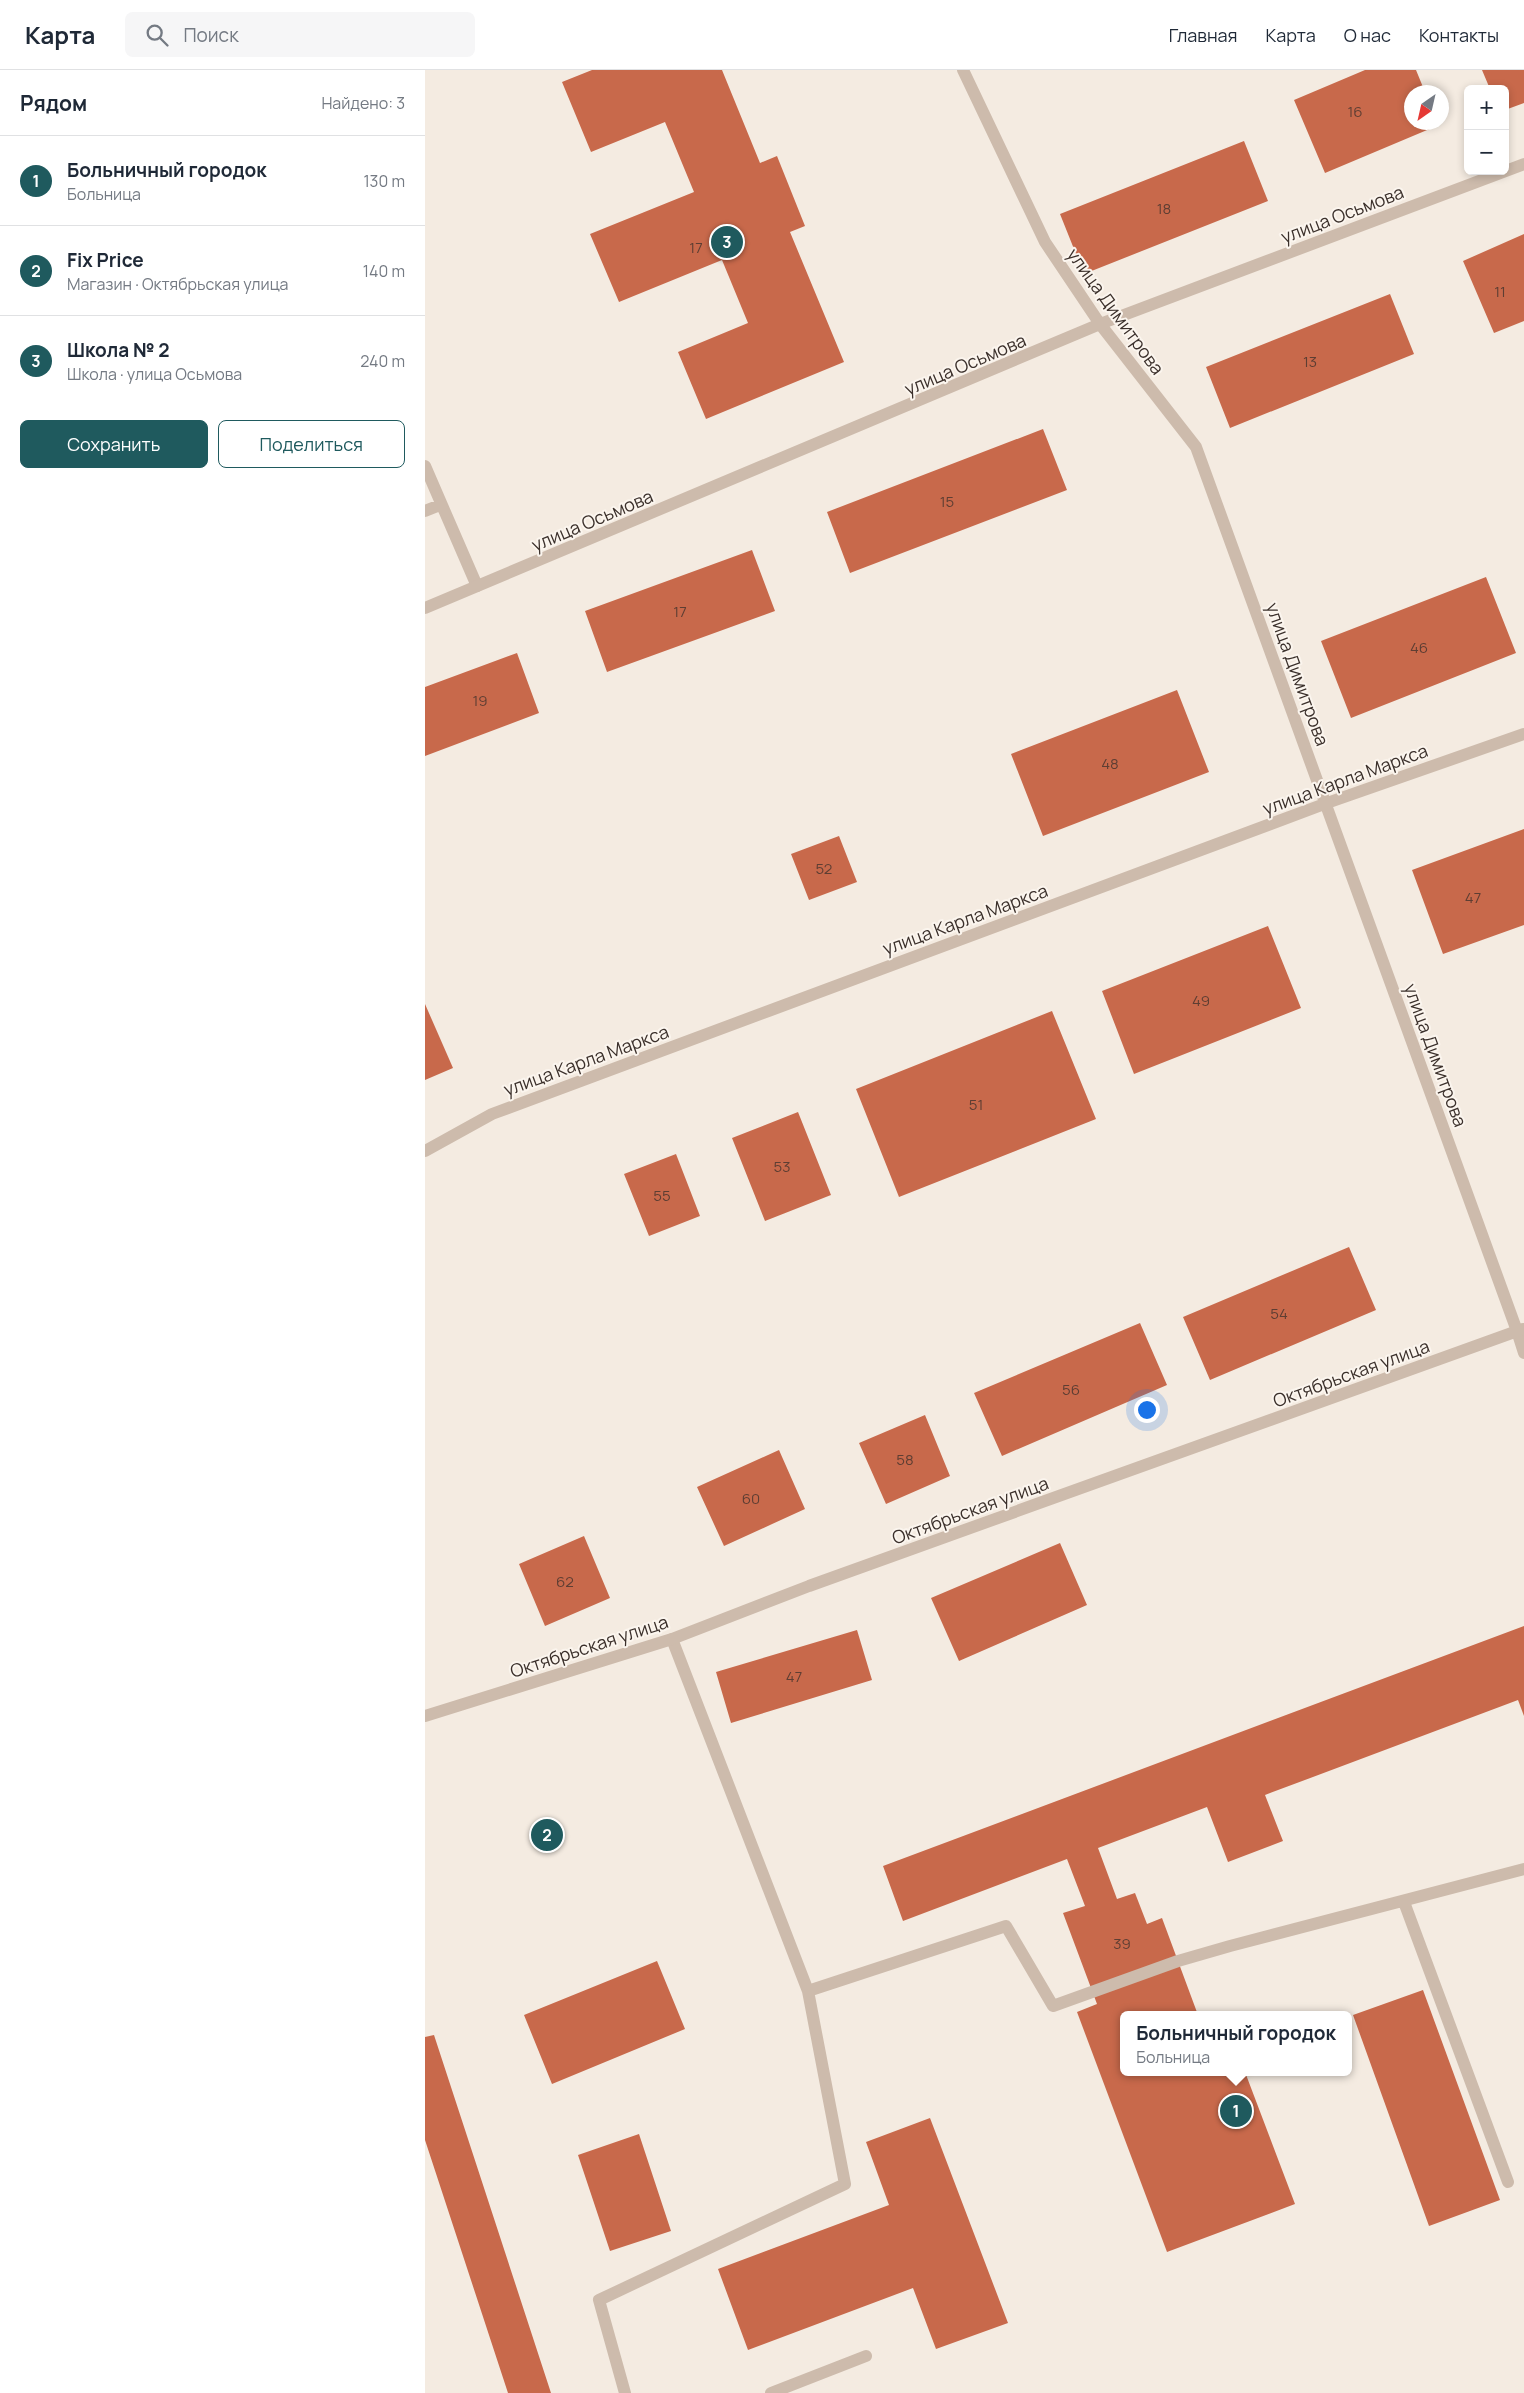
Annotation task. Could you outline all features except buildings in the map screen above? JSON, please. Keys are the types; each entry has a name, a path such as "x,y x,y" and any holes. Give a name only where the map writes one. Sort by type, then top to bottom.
{"street":[{"name":"улица Димитрова","path":"963,70 1045,242 1100,324 1196,447 1521,1330 1524,1353"},
{"name":"улица Осьмова","path":"425,608 1100,324 1524,164"},
{"path":"425,466 440,505 477,586"},
{"path":"425,511 440,505"},
{"name":"улица Карла Маркса","path":"425,1151 492,1114 1327,803 1524,734"},
{"name":"Октябрьская улица","path":"425,1716 672,1639 809,1586 1521,1330"},
{"path":"625,2393 599,2300 845,2184 809,1991 672,1639"},
{"path":"809,1991 1006,1926 1053,2006 1178,1961 1524,1871"},
{"path":"1404,1902 1508,2182"},
{"path":"771,2393 866,2356"}],"place":[{"name":"Школа № 2","path":"727,242"},
{"name":"Fix Price","path":"547,1835"},
{"name":"Больничный городок","path":"1236,2111"}]}
